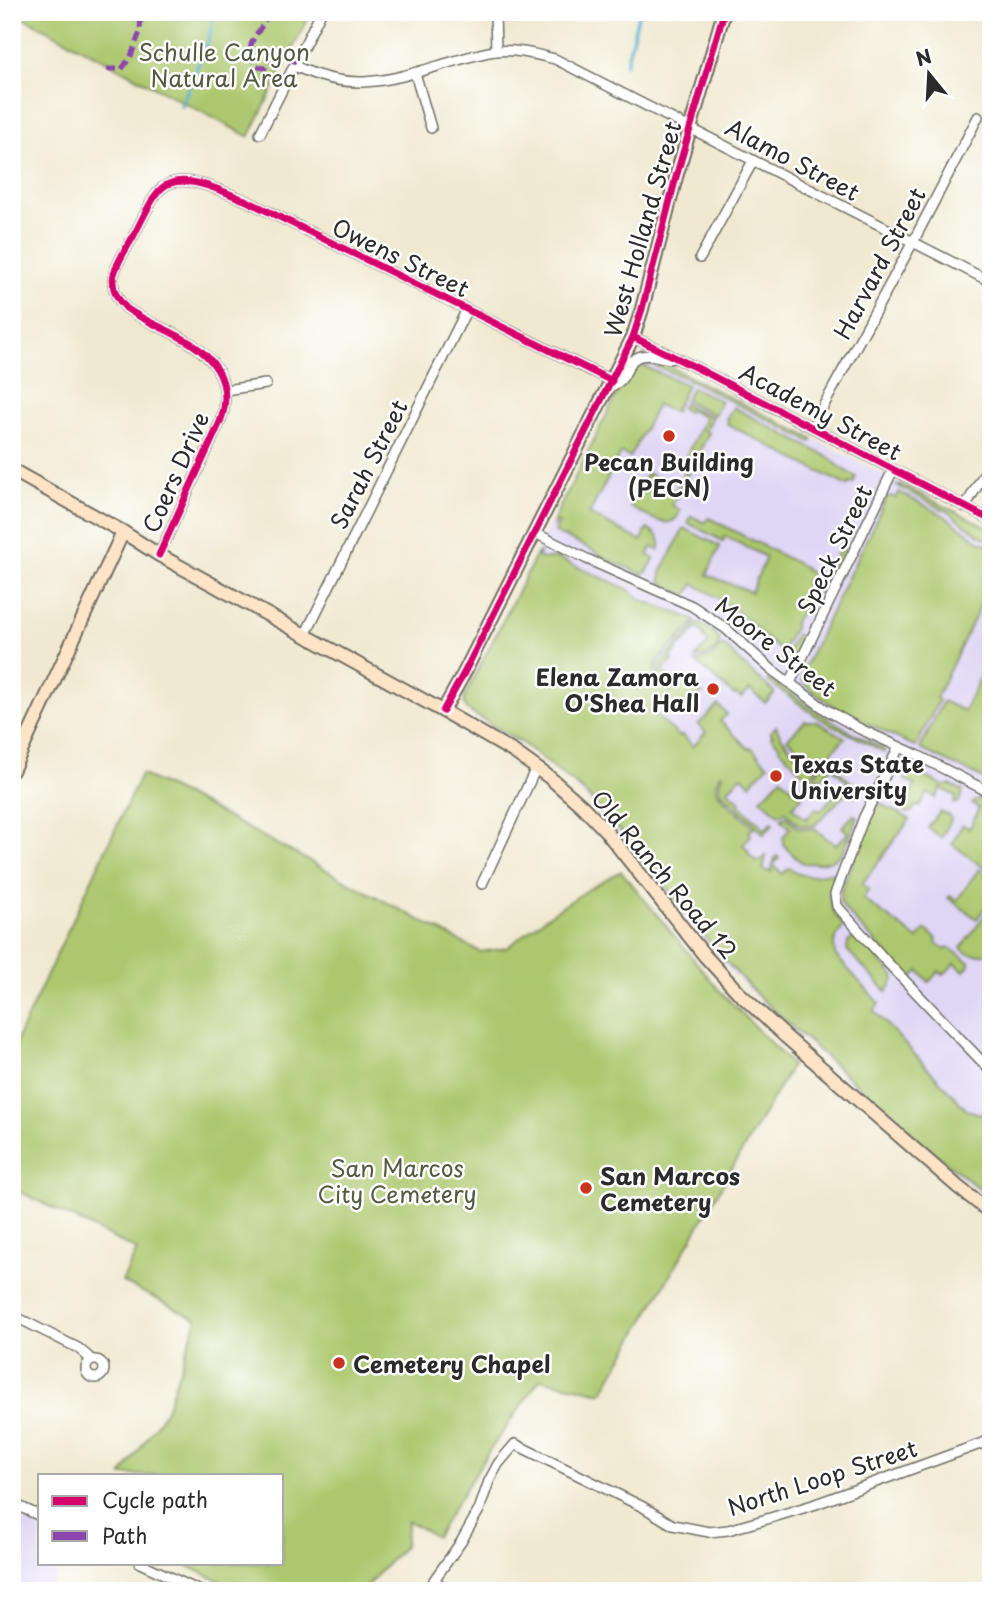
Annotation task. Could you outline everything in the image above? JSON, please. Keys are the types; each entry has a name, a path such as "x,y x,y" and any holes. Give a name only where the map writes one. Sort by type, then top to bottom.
{"main road":[{"name":"West Holland Street","path":"443,711 634,337 724,12"},
{"name":"Old Ranch Road 12","path":"12,470 159,555 499,743 562,787 605,830 715,967 752,1006 957,1187 991,1213"},
{"path":"12,771 123,532"}],"street":[{"path":"260,134 321,12"},
{"path":"495,12 496,51"},
{"name":"Alamo Street","path":"295,66 320,77 343,81 382,80 496,51 519,51 555,59 991,282"},
{"path":"415,73 431,128"},
{"name":"Harvard Street","path":"812,427 978,117"},
{"path":"700,258 753,160"},
{"name":"Owens Street","path":"170,183 179,181 199,184 245,200 610,385"},
{"name":"Coers Drive","path":"159,555 220,422 225,390 219,374 202,351 179,335 132,313 120,302 114,290 113,279 118,266 155,196 162,187 170,183"},
{"name":"Sarah Street","path":"305,635 466,311"},
{"name":"Academy Street","path":"634,337 991,520"},
{"path":"610,385 622,379 629,363 637,357 650,354 665,360 675,358"},
{"path":"225,390 266,384"},
{"path":"965,508 991,462"},
{"name":"Speck Street","path":"790,683 893,470"},
{"name":"Moore Street","path":"535,533 698,610 725,628 772,670 825,709 853,726 991,793"},
{"path":"899,747 864,817 835,900 837,906 886,961 991,1071"},
{"path":"482,884 536,768"},
{"path":"12,1315 78,1348 92,1360"},
{"name":"North Loop Street","path":"449,1591 434,1580 461,1542 479,1510 498,1464 515,1444 643,1507 673,1525 709,1532 767,1520 813,1505 991,1440"},
{"path":"12,1503 38,1515"},
{"path":"142,1564 200,1591"}],"shaded area":[{"name":"Texas State University","path":"642,358 660,361 991,529 991,1202 900,1127 759,1000 722,962 613,826 570,782 525,747 469,713 464,707 464,695 630,367"},
{"path":"12,1514 38,1527 38,1564 61,1564 49,1591 12,1591"}],"green space":[{"name":"Schulle Canyon Natural Area","path":"13,12 311,12 249,137"},
{"path":"644,359 659,361 813,439 811,442 690,380 647,363"},
{"path":"638,361 647,368 687,385 674,409 675,413 657,405 630,457 621,453 589,514 641,541 647,529 656,535 660,540 659,550 652,547 648,555 654,559 647,572 642,574 559,535 555,532 559,523 553,527 558,511 630,368"},
{"path":"692,387 721,401 714,415 685,400"},
{"path":"683,403 712,417 705,431 709,433 672,505 680,510 677,518 672,521 658,521 630,507 647,473 656,478 654,482 675,492 685,471 680,468 705,418 681,408"},
{"path":"733,407 830,458 856,477 853,484 847,486 727,424 726,419"},
{"path":"902,485 991,529 991,541 948,512 897,486"},
{"path":"899,492 945,516 979,541 991,546 991,584 936,698 939,700 916,747 821,698 802,680 803,670 887,497 896,498"},
{"path":"691,516 705,523 709,518 811,573 805,583 808,585 805,592 813,596 794,622 795,626 782,651 739,613 694,584 687,595 661,581 661,572 684,528 720,546 707,575 751,592 766,557 725,536 723,541 688,523"},
{"path":"842,543 845,558 841,574 819,593 814,591 822,585"},
{"path":"540,552 538,557 542,559 557,558 628,589 642,600 695,620 655,667 656,679 670,692 658,676 658,667 697,624 715,633 720,641 714,651 695,658 709,643 697,628 662,671 676,684 684,676 702,693 683,713 667,697 651,711 680,737 683,735 693,747 706,732 698,725 718,705 727,714 720,721 768,765 750,784 742,776 727,790 765,829 771,822 773,824 764,834 721,792 719,784 723,775 721,774 717,781 719,794 754,828 743,845 757,862 766,856 763,870 771,872 773,865 782,874 789,868 806,876 836,872 829,895 833,911 843,925 835,942 836,956 879,1003 874,1011 967,1110 991,1117 991,1198 923,1144 760,998 719,954 624,835 581,789 522,743 467,710 465,695"},
{"path":"796,634 805,639 800,654 789,664 778,665 784,659"},
{"path":"721,646 725,646 774,692 765,703 750,690 741,698 734,695 696,662 712,656"},
{"path":"991,655 991,783 920,749 943,701 964,711"},
{"path":"769,677 813,709 881,747 886,753 819,718 768,681"},
{"path":"805,721 816,721 845,738 825,759 808,757 787,739"},
{"path":"776,726 800,757 809,762 822,762 814,771 813,782 771,737 773,735 770,733"},
{"path":"826,762 859,789 859,792 854,797 847,792 814,826 799,825 785,811 780,815 761,799 781,778 802,797 792,807 806,819 816,808 820,811 847,782 832,767 816,783 817,771"},
{"path":"911,770 945,786 951,785 963,791 959,802 954,804 956,796 941,788 936,798 928,793 919,807 917,805 908,813 903,810 915,785 905,780"},
{"name":"San Marcos City Cemetery","path":"141,774 480,952 507,948 545,918 621,871 719,990 792,1065 602,1393 540,1379 485,1457 436,1537 408,1521 404,1546 362,1591 239,1591 184,1564 284,1564 284,1474 123,1474 166,1410 197,1319 122,1282 137,1250 12,1188 12,1050"},
{"path":"978,799 991,806 991,875 952,844 962,825 970,828 979,808 972,804"},
{"path":"877,802 910,819 862,884 869,889 863,899 918,939 926,930 945,950 948,947 970,962 964,971 955,963 943,975 939,971 929,982 919,971 910,979 840,902 841,890"},
{"path":"940,812 949,815 951,820 941,838 928,828"},
{"path":"854,815 858,817 846,846 841,853 827,862 803,863 783,844 783,837 790,828 781,819 784,816 798,828 816,829 836,845 848,833 842,827"},
{"path":"979,869 990,881 991,894 977,919 948,898 950,896 957,900"},
{"path":"991,907 991,953 967,953 961,948"},
{"path":"853,938 860,940 894,976 887,992 847,950 848,942"}],"waterway":[{"path":"181,106 208,41 215,12"},
{"path":"626,64 639,12"}],"marked path":[{"path":"107,69 122,69 131,56 140,32 141,12"},
{"path":"268,12 253,40 250,52 252,59 258,67 265,68 273,52 296,62"}],"cycle path":[{"path":"443,711 633,337 724,12"},
{"path":"159,555 220,422 225,402 220,375 208,358 198,348 126,308 113,287 114,273 122,256 155,196 168,184 179,181 199,183 245,200 612,381"},
{"path":"633,337 991,520"}],"place":[{"name":"Pecan Building (PECN)","path":"669,436"},
{"name":"Elena Zamora O'Shea Hall","path":"713,689"},
{"name":"Texas State University","path":"776,776"},
{"name":"San Marcos Cemetery","path":"586,1188"},
{"name":"Cemetery Chapel","path":"339,1363"}]}
